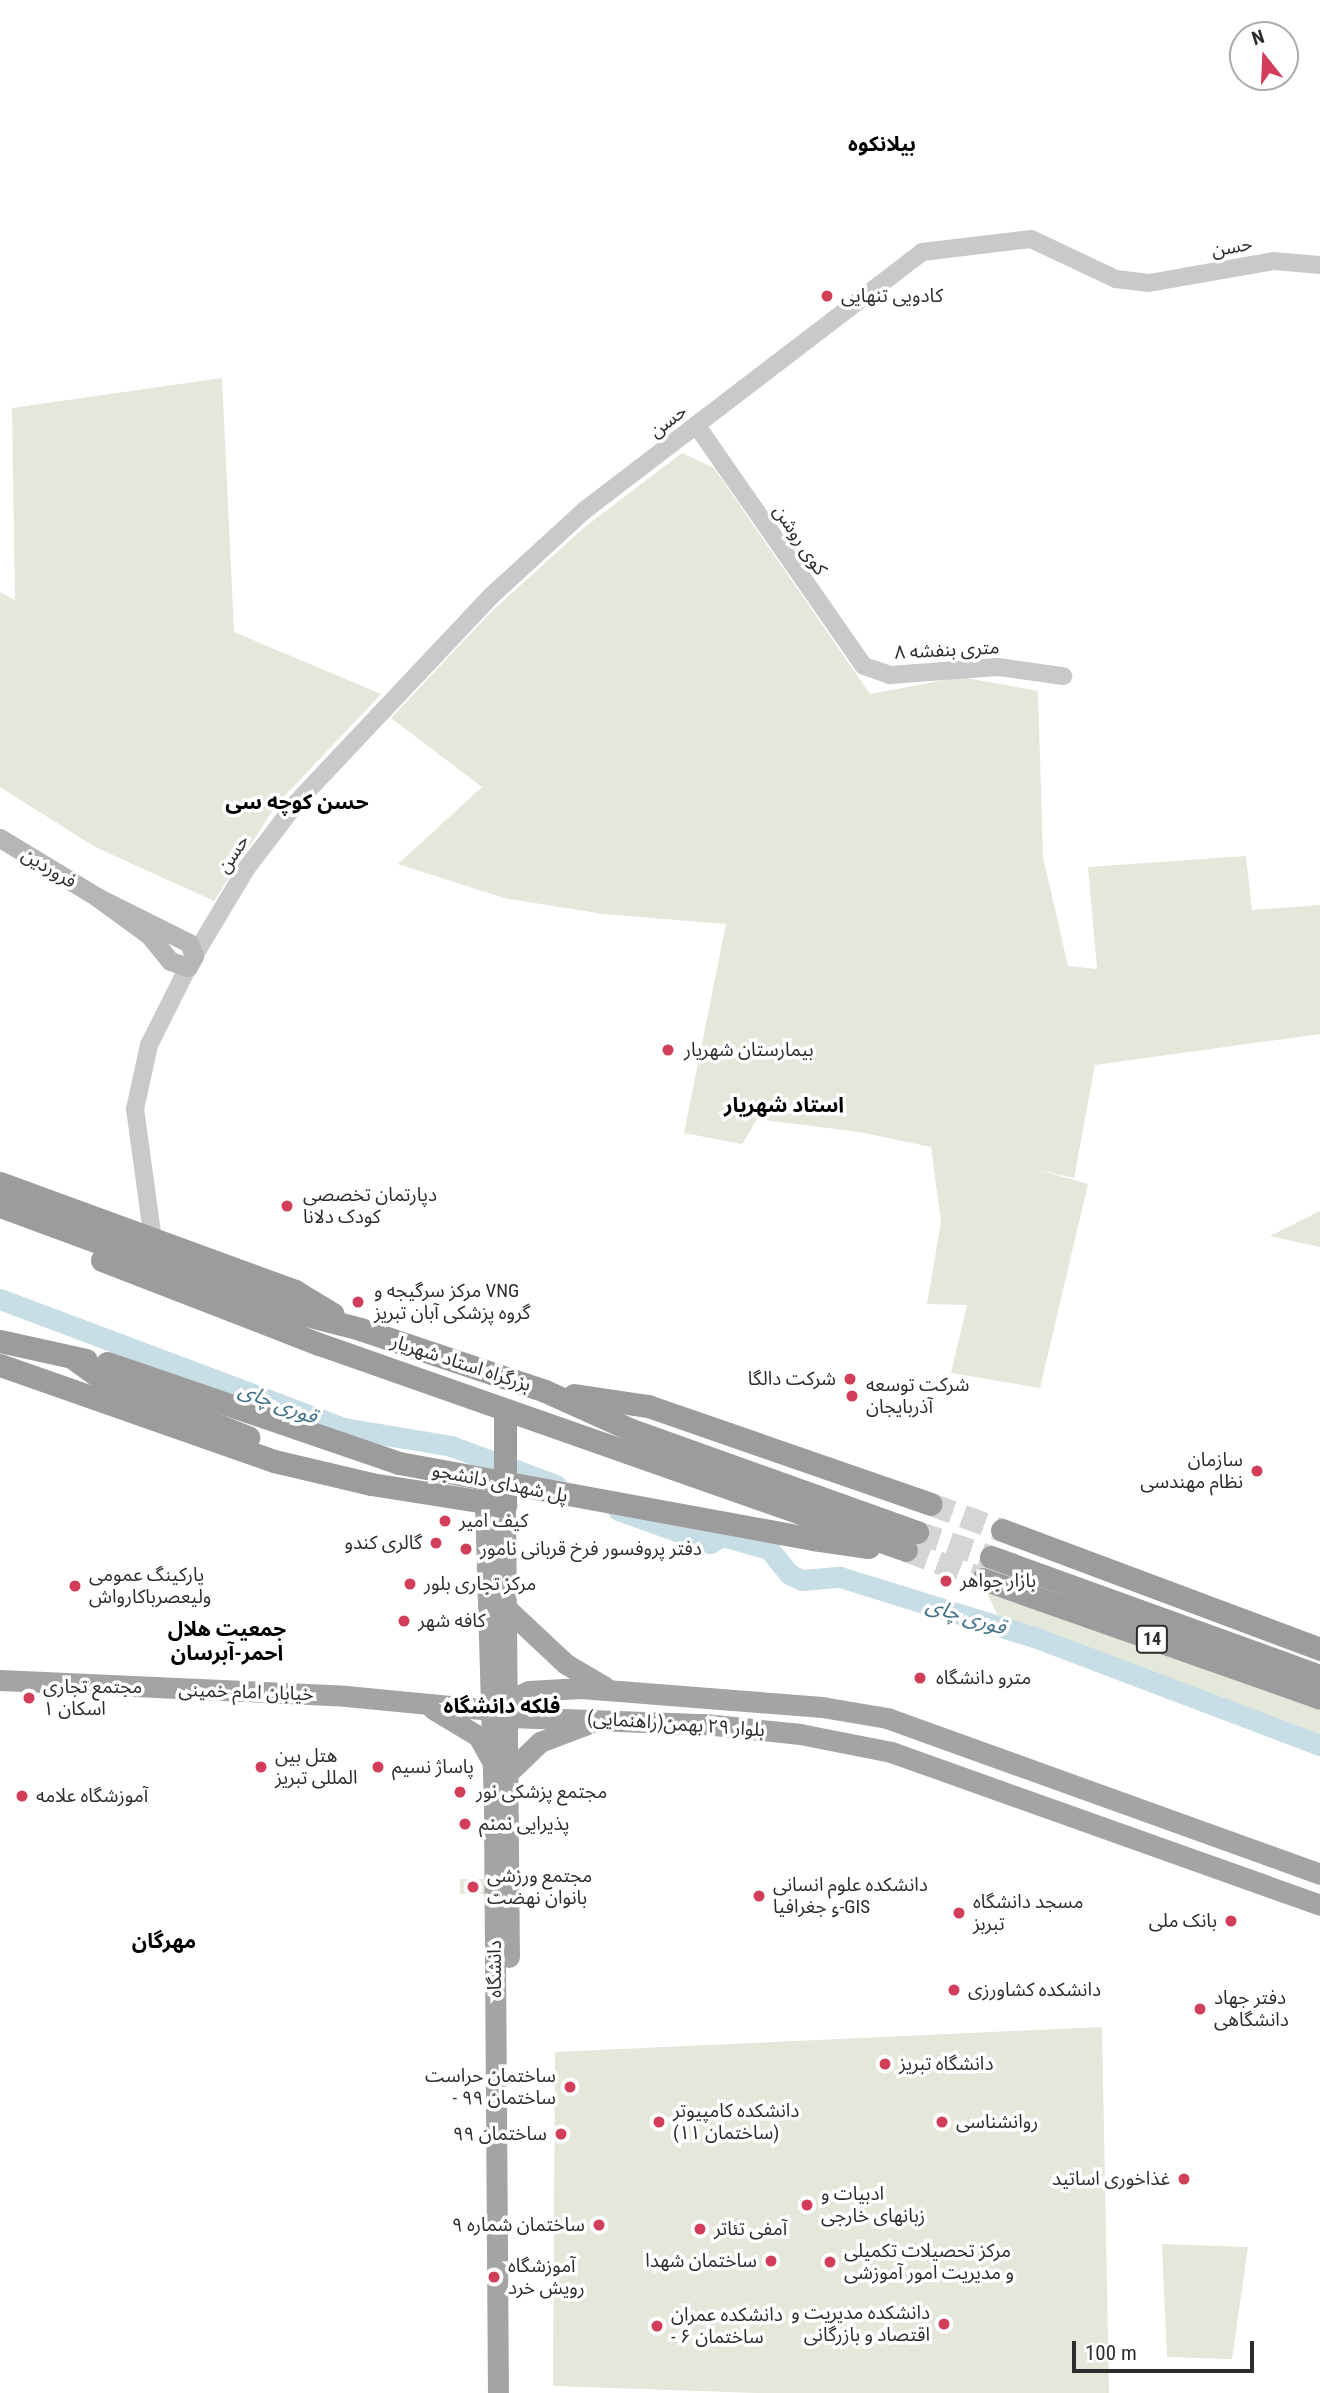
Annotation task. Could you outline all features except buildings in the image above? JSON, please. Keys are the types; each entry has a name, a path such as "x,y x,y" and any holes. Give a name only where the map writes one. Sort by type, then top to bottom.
{"highway":[{"path":"0,1183 295,1291 360,1329"},
{"name":"بزرگراه استاد شهریار","path":"0,1206 272,1306 360,1329 545,1391 629,1429 911,1541"},
{"path":"0,1218 319,1344 505,1410 911,1541"},
{"name":"پل شهدای دانشجو","path":"0,1341 107,1363 399,1463 813,1539 911,1541"},
{"path":"73,1358 105,1381 371,1484"},
{"path":"0,1365 274,1461 371,1484 495,1504 505,1410"},
{"path":"545,1391 648,1406 932,1504"},
{"path":"1002,1530 1320,1648"},
{"name":"14","path":"1292,1666 987,1568 1320,1698"},
{"path":"1292,1666 1320,1670"},
{"path":"1292,1666 1320,1676"}],"main road":[{"name":"فروردین","path":"0,838 159,935 189,943 191,961"},
{"name":"دانشگاه","path":"495,1504 505,1608 501,1766 498,2393"},
{"name":"دانشگاه","path":"495,1504 503,1708"},
{"path":"505,1608 566,1664 609,1690"},
{"name":"خیابان امام خمینی","path":"0,1680 503,1708"},
{"path":"422,1703 478,1735 501,1766 554,1735 591,1719 572,1702 581,1688"},
{"name":"بلوار ٢٩ بهمن(راهنمایی)","path":"503,1708 581,1688 822,1707 887,1717 1320,1874"},
{"name":"بلوار ٢٩ بهمن(راهنمایی)","path":"503,1708 591,1719 736,1726 891,1752 1320,1905"},
{"name":"دانشگاه","path":"501,1766 508,2393"}],"street":[{"name":"حسن","path":"191,961 246,869 297,802 491,596 585,510 922,252 1031,239 1116,279 1149,283 1274,261 1320,265"},
{"name":"کوی روشن","path":"697,425 843,641 875,672"},
{"name":"۸ متری بنفشه","path":"875,672 890,675 998,667 1063,676"},
{"path":"153,1240 135,1110 149,1045 191,961"}],"shaded area":[{"path":"222,378 234,632 381,694 277,804 214,901 95,847 0,787 0,592 15,600 12,408"},
{"path":"682,453 714,468 870,694 961,677 1038,691 1043,857 1068,966 1097,969 1088,867 1246,856 1252,910 1320,905 1320,1034 1095,1065 1074,1178 1039,1170 1088,1184 1040,1388 951,1373 967,1305 927,1304 941,1222 931,1147 859,1132 757,1119 742,1144 684,1133 726,924 603,914 504,898 398,864 482,787 391,718 491,612 586,526"},
{"path":"1320,1211 1320,1247 1270,1236"},
{"path":"987,1593 1017,1598 1320,1707 1320,1739 1000,1620"},
{"name":"مجتمع ورزشی بانوان نهضت","path":"460,1879 485,1879 485,1894 460,1894"},
{"path":"1102,2027 1109,2393 757,2393 553,2386 555,2052"},
{"path":"1162,2244 1248,2247 1232,2359 1167,2357"}],"waterway":[{"name":"قوری چای","path":"0,1299 344,1428 451,1446 556,1485"},
{"name":"قوری چای","path":"618,1510 710,1543 722,1536 769,1549 789,1574 802,1580 840,1577 1034,1637 1320,1745"}],"tunnel":[{"path":"931,1504 1002,1530"},
{"path":"917,1532 991,1557"},
{"path":"906,1550 983,1579"}],"place":[{"name":"کادویی تنهایی","path":"827,296"},
{"name":"بیمارستان شهریار","path":"668,1050"},
{"name":"دپارتمان تخصصی کودک دلانا","path":"287,1206"},
{"name":"مرکز سرگیجه و VNG گروه پزشکی آبان تبریز","path":"358,1302"},
{"name":"شرکت دالگا","path":"850,1379"},
{"name":"شرکت توسعه آذربایجان","path":"852,1396"},
{"name":"سازمان نظام مهندسی","path":"1257,1471"},
{"name":"کیف امیر","path":"445,1521"},
{"name":"گالری کندو","path":"436,1543"},
{"name":"دفتر پروفسور فرخ قربانی نامور","path":"466,1549"},
{"name":"بازار جواهر","path":"946,1581"},
{"name":"مرکز تجاری بلور","path":"410,1584"},
{"name":"پارکینگ عمومی ولیعصرباکارواش","path":"75,1586"},
{"name":"کافه شهر","path":"404,1621"},
{"name":"مترو دانشگاه","path":"920,1678"},
{"name":"مجتمع تجاری اسکان ۱","path":"29,1698"},
{"name":"هتل بین المللی تبریز","path":"261,1767"},
{"name":"پاساژ نسیم","path":"378,1767"},
{"name":"مجتمع پزشکی نور","path":"460,1792"},
{"name":"آموزشگاه علامه","path":"22,1796"},
{"name":"پذیرایی نمنم","path":"465,1824"},
{"name":"مجتمع ورزشی بانوان نهضت","path":"473,1887"},
{"name":"دانشکده علوم انسانی و جغرافیا-GIS","path":"759,1896"},
{"name":"مسجد دانشگاه تبربز","path":"959,1913"},
{"name":"بانک ملی","path":"1231,1921"},
{"name":"دانشکده کشاورزی","path":"954,1990"},
{"name":"دفتر جهاد دانشگاهی","path":"1200,2009"},
{"name":"دانشگاه تبریز","path":"885,2064"},
{"name":"ساختمان حراست - ساختمان ۹۹","path":"570,2087"},
{"name":"دانشکده کامپیوتر (ساختمان ۱۱)","path":"659,2122"},
{"name":"روانشناسی","path":"942,2122"},
{"name":"ساختمان ۹۹","path":"561,2134"},
{"name":"غذاخوری اساتید","path":"1184,2179"},
{"name":"ادبیات و زبانهای خارجی","path":"807,2205"},
{"name":"ساختمان شماره ۹","path":"599,2225"},
{"name":"آمفی تئاتر","path":"700,2229"},
{"name":"ساختمان شهدا","path":"771,2261"},
{"name":"مرکز تحصیلات تکمیلی و مدیریت امور آموزشی","path":"830,2262"},
{"name":"آموزشگاه رویش خرد","path":"494,2277"},
{"name":"دانشکده مدیریت و اقتصاد و بازرگانی","path":"944,2324"},
{"name":"دانشکده عمران - ساختمان ۶","path":"657,2326"}],"district":[{"name":"بیلانکوه","path":"882,144"},
{"name":"حسن کوچه سی","path":"297,802"},
{"name":"استاد شهریار","path":"784,1105"},
{"name":"جمعیت هلال احمر-آبرسان","path":"227,1641"},
{"name":"فلکه دانشگاه","path":"502,1706"},
{"name":"مهرگان","path":"164,1941"}]}
